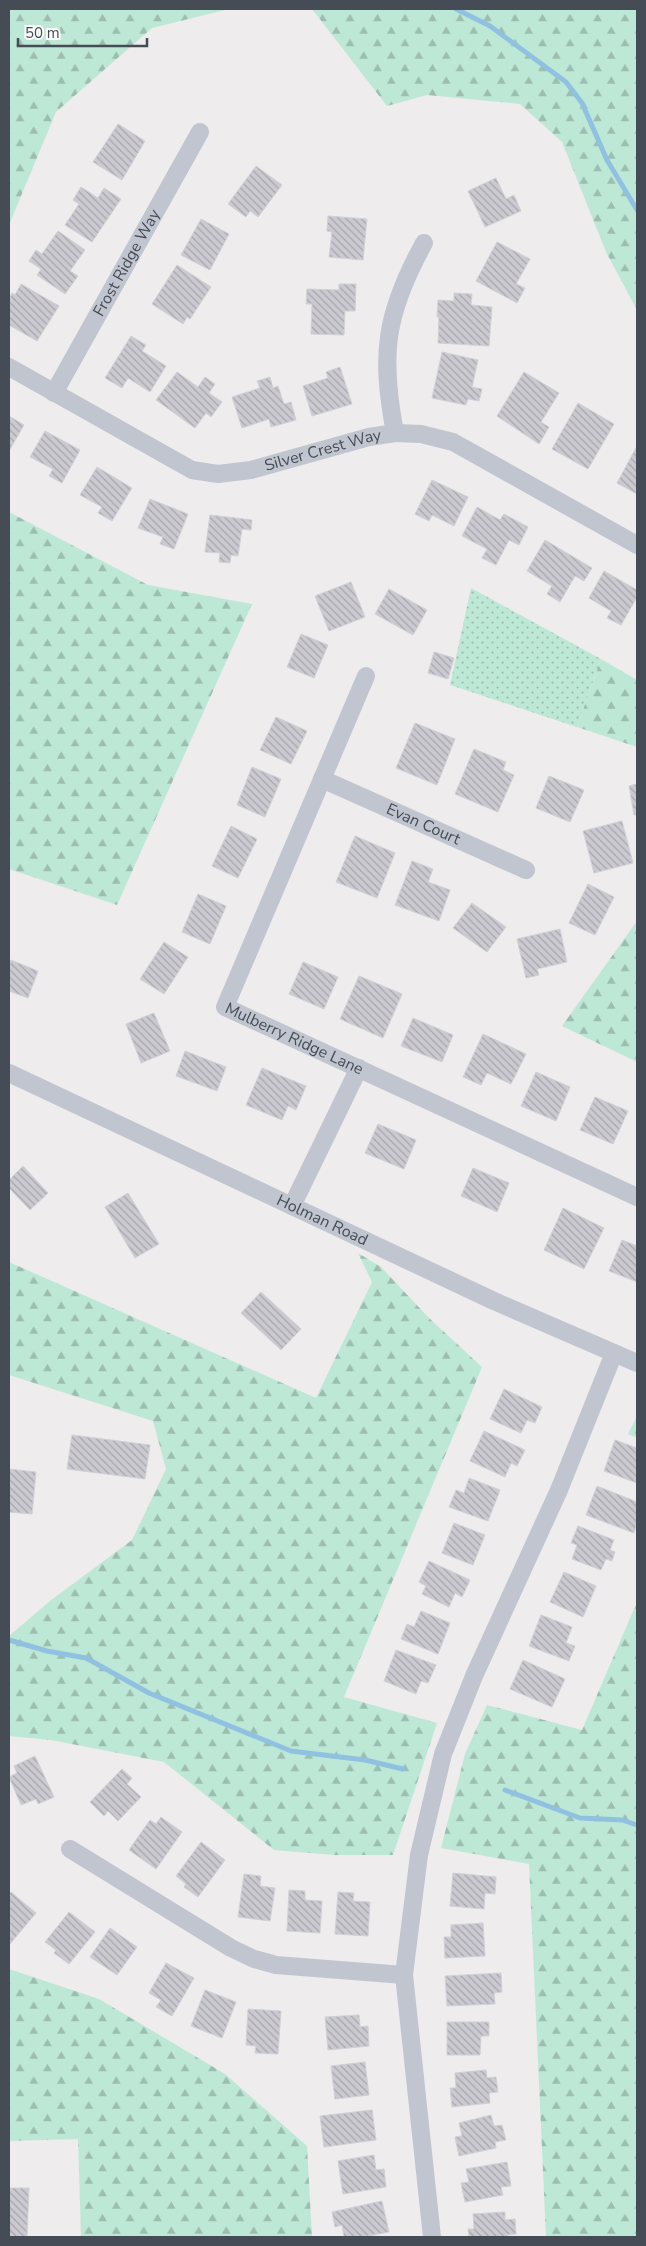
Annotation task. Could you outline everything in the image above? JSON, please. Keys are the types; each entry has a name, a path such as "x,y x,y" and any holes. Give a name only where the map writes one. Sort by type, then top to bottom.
{"street":[{"name":"Frost Ridge Way","path":"54,393 200,132"},
{"path":"395,433 386,357 391,318 406,275 424,243"},
{"name":"Silver Crest Way","path":"9,367 192,470 218,474 251,470 368,438 395,433 421,434 453,442 637,545"},
{"name":"Mulberry Ridge Lane","path":"366,676 225,1007 637,1197"},
{"name":"Evan Court","path":"322,779 526,870"},
{"path":"292,1206 359,1068"},
{"name":"Holman Road","path":"9,1073 494,1301 637,1363"},
{"path":"432,2237 404,1975 419,1855 442,1754 474,1676 559,1490 614,1353"},
{"path":"70,1849 231,1948 254,1959 276,1965 404,1975"}],"green space":[{"path":"9,9 229,9 152,28 56,112 9,225"},
{"path":"312,9 637,9 637,310 606,252 562,142 520,104 427,95 387,106"},
{"path":"9,512 148,585 252,604 117,905 9,869"},
{"path":"471,588 601,659 577,727 450,685"},
{"path":"601,659 637,680 637,747 577,727"},
{"path":"637,921 637,1062 562,1026"},
{"path":"358,1253 381,1267 429,1318 482,1367 344,1697 437,1723 393,1855 334,1855 274,1850 164,1762 51,1740 9,1736 9,1636 50,1601 132,1540 166,1469 153,1421 9,1375 9,1262 316,1398 372,1282"},
{"path":"637,1416 637,1438 628,1434"},
{"path":"637,1602 637,2237 546,2237 529,1864 441,1848 465,1754 487,1705 582,1730"},
{"path":"9,1969 99,1999 225,2074 307,2146 312,2237 81,2237 78,2139 9,2141"}],"building":[{"path":"118,124 145,141 122,180 93,162"},
{"path":"256,166 282,185 258,217 250,211 246,217 228,204"},
{"path":"496,178 506,199 514,195 521,211 485,227 468,191"},
{"path":"81,187 98,198 104,188 121,199 92,242 65,225 79,204 73,200"},
{"path":"328,216 367,219 363,260 329,257 332,232 327,231"},
{"path":"201,219 229,234 210,270 181,255"},
{"path":"58,231 85,250 70,271 78,276 65,294 37,275 41,269 29,261 36,250 42,254"},
{"path":"497,242 530,259 516,284 525,288 517,303 476,281"},
{"path":"177,265 211,287 190,319 187,317 183,324 152,304"},
{"path":"21,284 59,306 37,341 9,325 9,299 12,293 15,295"},
{"path":"339,284 356,284 355,311 345,311 344,335 311,334 312,304 306,304 307,289 339,290"},
{"path":"454,293 472,294 471,305 492,307 489,346 438,343 438,300 454,301"},
{"path":"131,336 146,345 142,351 166,366 150,392 128,378 122,388 105,378"},
{"path":"442,352 478,360 472,387 482,389 479,401 468,399 466,405 432,398"},
{"path":"340,367 352,404 312,416 303,386 328,378 326,372"},
{"path":"177,372 198,387 205,377 215,384 209,393 222,402 211,417 206,413 195,428 156,400"},
{"path":"524,372 559,393 541,422 549,427 539,444 497,416"},
{"path":"270,377 273,388 278,386 284,404 291,402 296,420 271,427 269,419 242,428 232,397 260,388 257,381"},
{"path":"578,403 614,424 588,469 552,449"},
{"path":"9,416 24,425 9,451"},
{"path":"45,431 80,450 62,483 49,476 53,469 30,457"},
{"path":"637,446 637,494 617,483"},
{"path":"97,467 132,488 112,521 98,513 102,507 80,495"},
{"path":"432,480 468,497 454,526 432,515 429,521 415,514"},
{"path":"150,499 188,514 174,549 160,544 163,537 138,528"},
{"path":"477,507 500,520 504,514 528,527 519,545 509,540 496,565 482,558 487,549 462,536"},
{"path":"210,515 252,520 251,530 242,529 238,556 231,555 230,563 219,562 220,553 205,552"},
{"path":"545,540 592,568 584,581 575,576 560,602 547,594 552,586 527,571"},
{"path":"604,571 637,590 637,597 621,625 607,618 611,611 589,598"},
{"path":"351,582 365,617 329,631 315,596"},
{"path":"389,589 427,610 413,635 375,614"},
{"path":"301,634 328,645 314,678 287,667"},
{"path":"434,652 454,658 448,679 428,673"},
{"path":"276,717 307,731 291,764 260,750"},
{"path":"415,723 455,739 437,785 396,768"},
{"path":"474,749 506,762 503,770 514,775 498,812 455,794"},
{"path":"252,767 281,779 265,817 237,805"},
{"path":"549,776 584,790 570,822 536,808"},
{"path":"637,784 637,815 634,815 629,786"},
{"path":"622,821 633,863 594,873 583,831"},
{"path":"231,826 257,839 238,878 212,866"},
{"path":"355,836 395,853 377,898 336,882"},
{"path":"412,861 433,869 428,882 450,890 439,921 395,905"},
{"path":"588,884 614,897 595,935 569,923"},
{"path":"198,894 226,906 210,944 182,932"},
{"path":"472,903 506,927 487,952 453,928"},
{"path":"560,929 567,962 537,969 539,975 526,978 517,939"},
{"path":"164,942 188,957 164,994 140,979"},
{"path":"11,960 38,971 28,998 9,991 9,966"},
{"path":"303,962 338,977 324,1009 289,994"},
{"path":"359,976 402,994 383,1038 340,1019"},
{"path":"154,1013 170,1051 141,1063 126,1024"},
{"path":"413,1018 453,1035 442,1062 401,1046"},
{"path":"483,1034 526,1054 511,1084 487,1073 481,1085 463,1077"},
{"path":"185,1051 226,1067 217,1091 176,1076"},
{"path":"262,1068 306,1086 296,1110 288,1106 282,1120 246,1105"},
{"path":"536,1072 570,1087 556,1121 521,1106"},
{"path":"595,1097 628,1111 613,1144 580,1130"},
{"path":"378,1124 416,1140 404,1169 365,1153"},
{"path":"23,1166 48,1193 30,1210 9,1188 9,1180"},
{"path":"473,1168 509,1183 497,1212 461,1196"},
{"path":"128,1193 159,1244 135,1258 105,1207"},
{"path":"563,1208 604,1228 584,1269 544,1250"},
{"path":"622,1240 637,1246 637,1282 609,1271"},
{"path":"261,1292 301,1329 281,1350 241,1313"},
{"path":"504,1389 542,1407 535,1423 527,1420 521,1433 490,1419"},
{"path":"484,1431 525,1450 517,1466 511,1463 505,1477 470,1461"},
{"path":"72,1435 150,1445 145,1479 67,1469"},
{"path":"615,1440 637,1448 637,1483 604,1471"},
{"path":"9,1469 36,1472 32,1514 9,1512"},
{"path":"469,1478 500,1490 488,1521 449,1507 456,1490 464,1493"},
{"path":"597,1486 637,1502 637,1524 634,1533 586,1515"},
{"path":"454,1523 485,1535 473,1565 442,1553"},
{"path":"578,1526 614,1540 610,1550 615,1552 612,1561 606,1559 601,1570 572,1559 577,1545 571,1543"},
{"path":"429,1561 470,1580 462,1597 455,1593 449,1607 422,1594 426,1586 419,1582"},
{"path":"564,1572 596,1586 583,1617 550,1602"},
{"path":"421,1611 450,1623 438,1654 401,1639 407,1624 414,1627"},
{"path":"541,1615 572,1627 566,1643 575,1646 569,1661 529,1646"},
{"path":"396,1650 436,1665 428,1683 421,1681 416,1694 384,1681"},
{"path":"523,1660 565,1679 552,1707 510,1689"},
{"path":"35,1756 54,1797 38,1804 36,1799 21,1805 9,1777 17,1773 14,1766"},
{"path":"122,1769 132,1778 127,1784 141,1797 118,1821 108,1811 104,1816 90,1802"},
{"path":"161,1817 182,1832 156,1869 129,1850 150,1820 156,1824"},
{"path":"201,1842 225,1860 198,1897 184,1887 186,1884 176,1876"},
{"path":"453,1873 496,1877 495,1894 485,1893 484,1909 450,1906"},
{"path":"244,1874 261,1876 260,1886 275,1888 270,1921 238,1917"},
{"path":"289,1890 305,1891 305,1900 322,1901 320,1933 287,1931"},
{"path":"11,1892 36,1913 10,1944 9,1894"},
{"path":"338,1892 354,1893 353,1901 370,1902 368,1936 335,1934"},
{"path":"69,1912 95,1932 69,1964 54,1953 56,1950 45,1942"},
{"path":"483,1923 485,1956 445,1958 444,1937 451,1937 451,1925"},
{"path":"110,1928 137,1947 117,1975 90,1957"},
{"path":"166,1963 194,1978 172,2016 156,2007 161,2000 149,1993"},
{"path":"501,1973 502,1992 494,1993 495,2004 447,2006 445,1976"},
{"path":"205,1990 236,2002 222,2038 191,2026"},
{"path":"248,2009 281,2011 278,2054 255,2053 256,2046 246,2045"},
{"path":"359,2015 360,2027 368,2026 369,2046 328,2050 325,2017"},
{"path":"447,2022 489,2022 489,2036 481,2036 480,2055 447,2055"},
{"path":"365,2062 369,2095 335,2099 331,2066"},
{"path":"486,2070 487,2078 496,2077 498,2092 489,2093 490,2103 452,2107 450,2088 456,2088 455,2073"},
{"path":"372,2110 376,2140 324,2147 320,2116"},
{"path":"491,2115 494,2126 502,2125 506,2140 495,2142 496,2148 459,2156 455,2137 462,2136 459,2123"},
{"path":"374,2155 376,2170 384,2169 386,2187 343,2194 338,2161"},
{"path":"507,2162 511,2186 501,2187 503,2195 465,2202 461,2183 469,2182 466,2169"},
{"path":"9,2188 29,2188 27,2237 9,2237"},
{"path":"382,2201 389,2232 363,2237 344,2237 342,2225 335,2227 332,2212"},
{"path":"505,2212 505,2220 515,2219 516,2234 507,2235 508,2237 469,2237 468,2229 474,2229 473,2214"}],"waterway":[{"path":"456,9 490,26 566,82 582,103 607,160 637,210"},
{"path":"9,1640 47,1651 86,1658 149,1693 291,1751 365,1760 403,1769"},
{"path":"505,1790 580,1818 622,1820 637,1825"}]}
